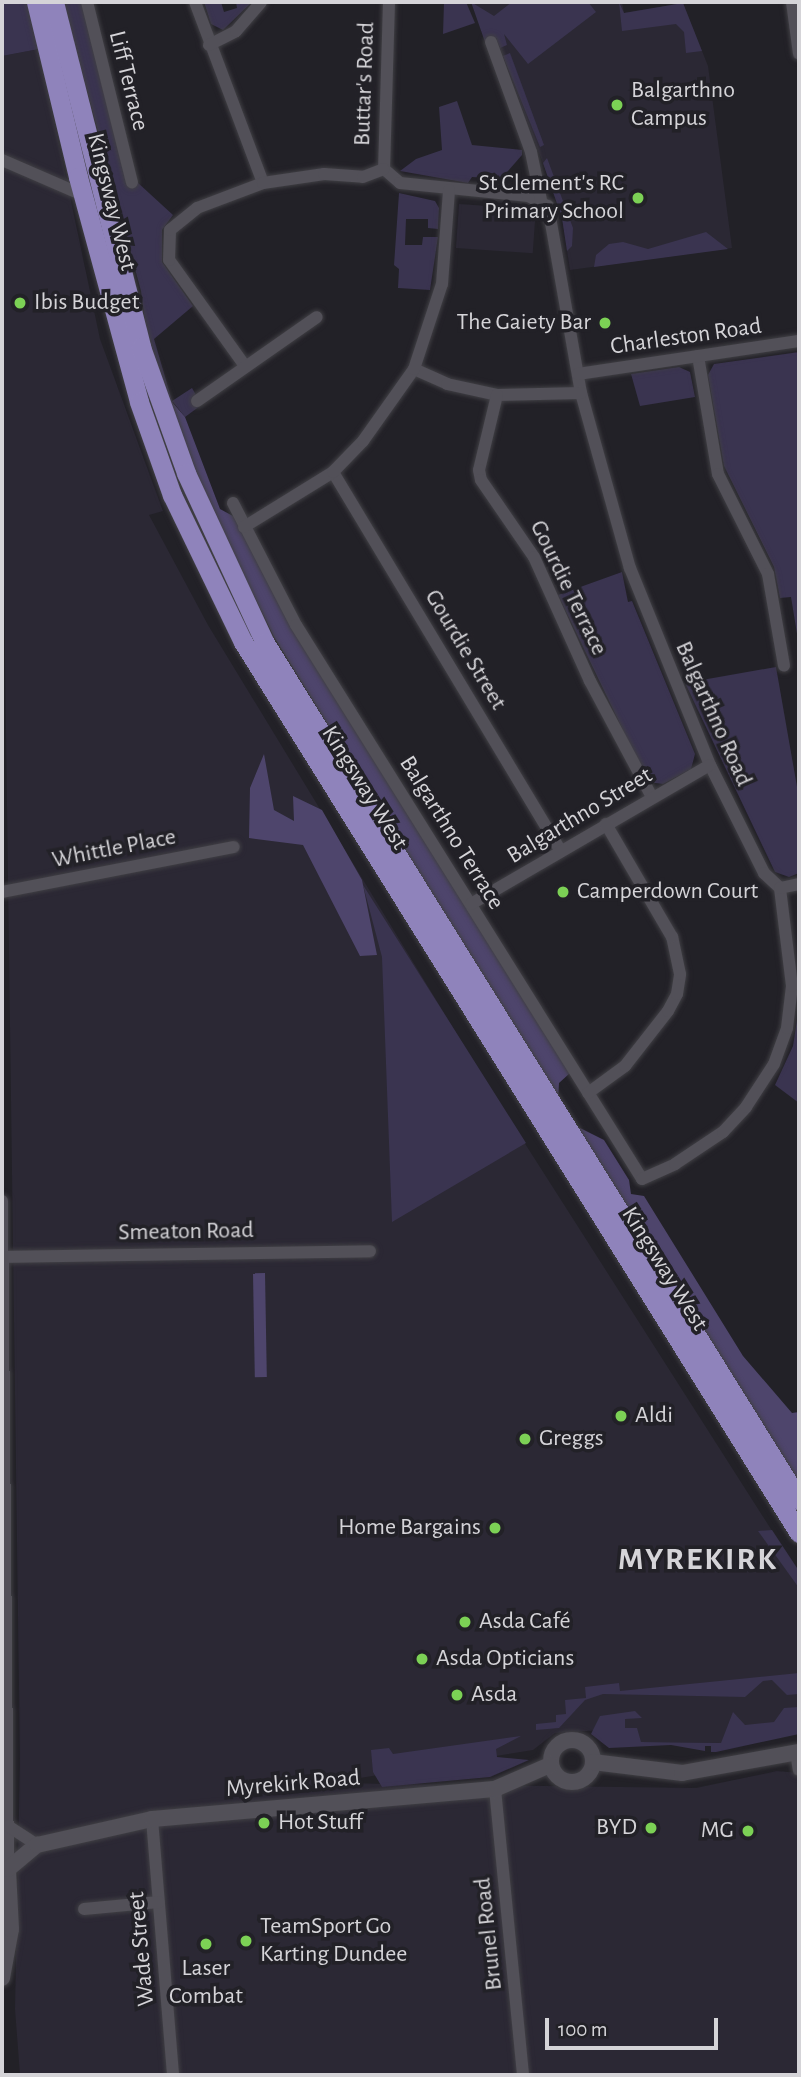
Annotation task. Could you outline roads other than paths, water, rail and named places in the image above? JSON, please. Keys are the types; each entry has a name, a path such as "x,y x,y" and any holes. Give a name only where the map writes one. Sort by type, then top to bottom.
{"highway":[{"name":"Kingsway West","path":"36,2 83,195 139,402 172,495 243,642 799,1533"},
{"name":"Kingsway West","path":"54,2 141,347 186,473 265,643 799,1500"}],"street":[{"name":"Liff Terrace","path":"87,2 134,173"},
{"path":"195,2 263,183"},
{"path":"209,45 236,31 261,2"},
{"name":"Buttar's Road","path":"384,169 389,2"},
{"path":"792,2 799,54"},
{"name":"Balgarthno Road","path":"491,42 532,158 541,200 552,216 581,393 630,568 710,765 764,873 780,888"},
{"path":"2,160 83,195"},
{"path":"245,366 169,260 167,244 179,220 197,208 263,183 324,174 363,177 384,169 400,183 541,200"},
{"path":"244,527 333,472 370,432 414,369 442,284 449,190"},
{"path":"197,401 317,317"},
{"name":"Charleston Road","path":"578,374 799,341"},
{"path":"698,356 718,474 768,574 784,666"},
{"path":"414,369 447,384 497,395 581,393"},
{"name":"Gourdie Terrace","path":"497,395 479,470 481,480 534,557 590,681 652,797"},
{"name":"Gourdie Street","path":"333,472 561,851"},
{"name":"Balgarthno Terrace","path":"233,503 296,625 642,1179 675,1164 723,1132 746,1107 774,1064 788,1028 792,986 780,888"},
{"name":"Balgarthno Street","path":"471,904 710,765"},
{"path":"588,1093 625,1066 668,1011 680,974 672,937 606,824"},
{"name":"Whittle Place","path":"2,892 234,847"},
{"path":"780,888 799,884"},
{"path":"2,1201 8,1869 11,1929 4,1974"},
{"name":"Smeaton Road","path":"3,1257 370,1251"},
{"name":"Myrekirk Road","path":"8,1869 37,1846 152,1819 495,1789 550,1765 552,1751 569,1740 583,1743 593,1762"},
{"path":"550,1765 559,1779 574,1783 589,1774 593,1762 682,1773 797,1752 799,1770"},
{"name":"Brunel Road","path":"495,1789 523,2075"},
{"name":"Wade Street","path":"152,1819 173,2075"},
{"path":"8,1826 37,1846"},
{"path":"83,1909 159,1902"}],"place":[{"name":"Balgarthno Campus","path":"617,105"},
{"name":"St Clement's RC Primary School","path":"638,198"},
{"name":"Ibis Budget","path":"20,303"},
{"name":"The Gaiety Bar","path":"605,323"},
{"name":"Camperdown Court","path":"563,892"},
{"name":"Aldi","path":"621,1416"},
{"name":"Greggs","path":"525,1439"},
{"name":"Home Bargains","path":"495,1528"},
{"name":"Asda Café","path":"465,1622"},
{"name":"Asda Opticians","path":"422,1659"},
{"name":"Asda","path":"457,1695"},
{"name":"Hot Stuff","path":"264,1823"},
{"name":"BYD","path":"651,1828"},
{"name":"MG","path":"748,1831"},
{"name":"TeamSport Go Karting Dundee","path":"246,1941"},
{"name":"Laser Combat","path":"206,1944"}],"district":[{"name":"MYREKIRK","path":"698,1559"}]}
